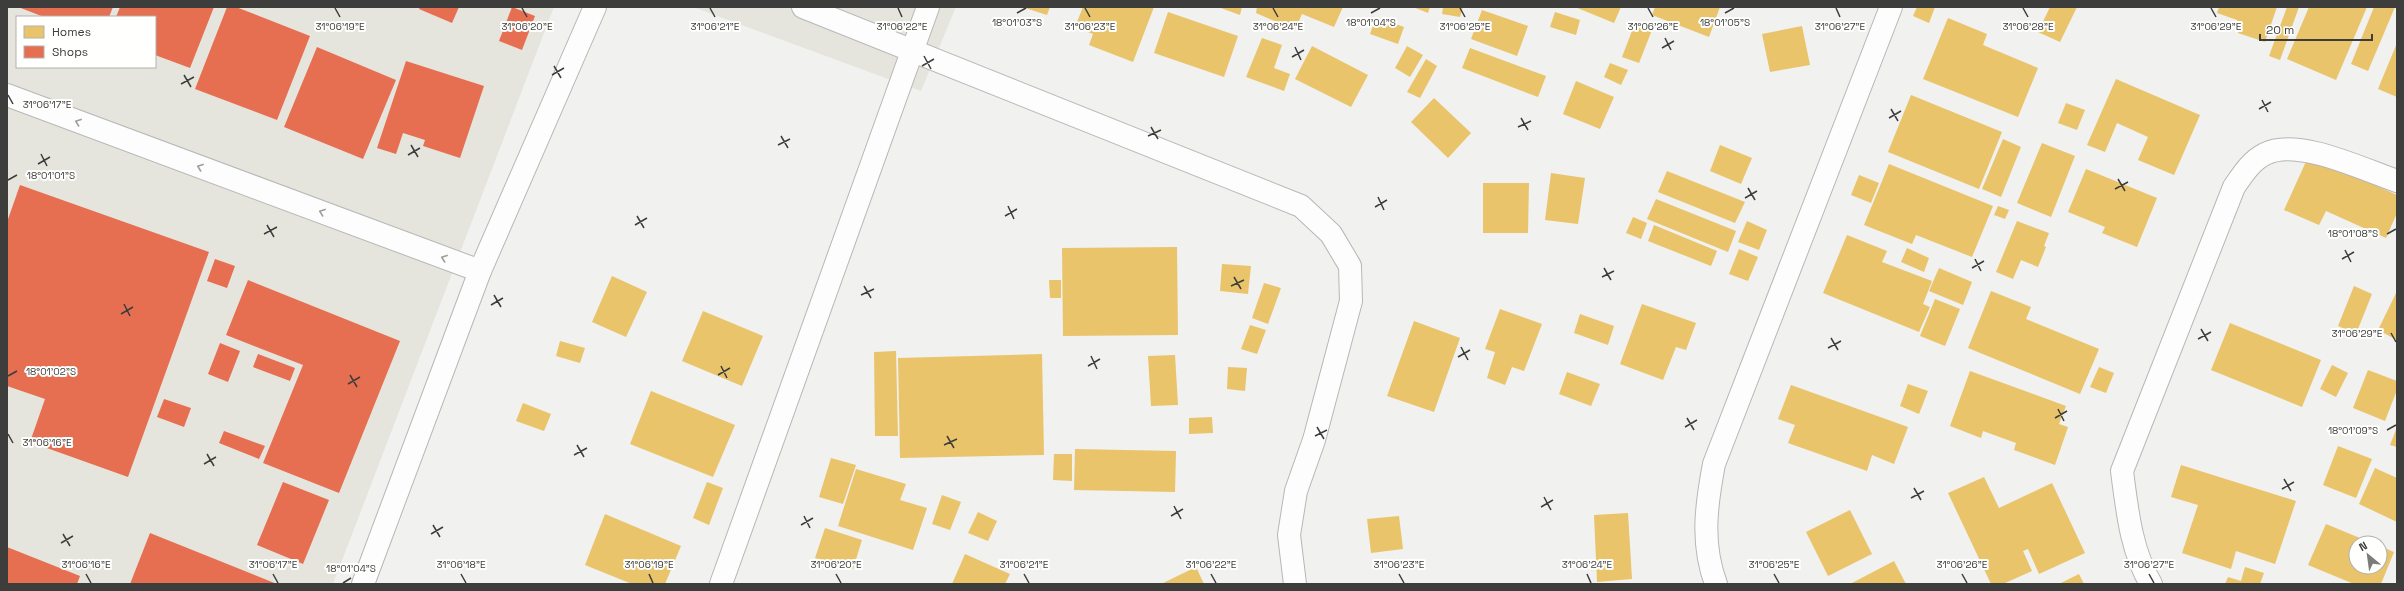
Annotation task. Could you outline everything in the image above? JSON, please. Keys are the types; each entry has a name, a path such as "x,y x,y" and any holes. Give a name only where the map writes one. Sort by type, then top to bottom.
{"street":[{"path":"363,584 480,271 595,7"},
{"path":"803,7 1301,206 1331,234 1350,266 1352,301 1314,440 1296,491 1289,535 1295,584"},
{"path":"721,584 911,49 928,7"},
{"path":"1716,584 1709,566 1706,510 1714,464 1891,7"},
{"path":"7,95 480,271"},
{"path":"2151,584 2145,574 2128,520 2122,470 2234,187 2248,167 2265,153 2287,148 2316,153 2397,181"}],"shaded area":[{"path":"7,7 554,7 333,584 7,584"},
{"path":"693,7 956,7 921,91"}],"building: Homes":[{"path":"1022,7 1050,7 1047,15"},
{"path":"1083,7 1154,7 1133,62 1089,45 1093,34 1075,27"},
{"path":"1218,7 1242,7 1240,15"},
{"path":"1257,7 1343,7 1334,27 1302,14 1295,30 1256,13"},
{"path":"1413,7 1430,7 1428,13"},
{"path":"1443,7 1463,7 1460,17 1442,14"},
{"path":"1575,7 1621,7 1614,23"},
{"path":"1655,7 1720,7 1709,37 1652,15"},
{"path":"1917,7 1935,7 1929,23 1913,16"},
{"path":"2050,7 2077,7 2060,42 2038,32"},
{"path":"2219,7 2277,7 2265,42 2238,33 2237,20 2217,13"},
{"path":"2287,7 2299,7 2280,60 2269,56"},
{"path":"2309,7 2367,7 2336,80 2287,59"},
{"path":"2374,7 2395,7 2368,71 2351,64"},
{"path":"1482,10 1528,26 1517,56 1471,39"},
{"path":"1168,12 1238,36 1224,77 1154,53"},
{"path":"1555,12 1580,20 1576,35 1550,27"},
{"path":"1376,17 1404,27 1398,44 1370,34"},
{"path":"1948,18 1987,34 1983,45 2038,68 2018,117 1923,79"},
{"path":"1635,23 1652,30 1639,63 1622,57"},
{"path":"1802,26 1810,65 1770,72 1762,34"},
{"path":"1262,38 1282,45 1274,68 1290,74 1284,91 1246,77"},
{"path":"2397,43 2397,97 2378,89"},
{"path":"1312,46 1368,75 1351,107 1295,79"},
{"path":"1407,46 1423,55 1410,77 1395,68"},
{"path":"1470,48 1546,76 1538,97 1462,68"},
{"path":"1426,59 1437,66 1420,98 1407,92"},
{"path":"1610,63 1628,70 1621,85 1604,77"},
{"path":"2116,79 2200,115 2174,175 2138,160 2148,137 2117,123 2105,152 2087,145"},
{"path":"1576,81 1614,97 1600,129 1563,114"},
{"path":"1911,95 2002,132 1979,189 1888,152"},
{"path":"1434,98 1471,133 1448,158 1411,122"},
{"path":"2066,103 2085,110 2077,130 2058,123"},
{"path":"2003,139 2021,147 2001,197 1982,189"},
{"path":"2042,143 2075,156 2051,217 2017,203"},
{"path":"1720,145 1752,158 1741,184 1710,171"},
{"path":"2309,155 2397,195 2397,213 2386,238 2326,211 2319,225 2284,210"},
{"path":"1889,164 1993,206 1972,257 1916,235 1912,244 1864,225"},
{"path":"2086,169 2157,198 2137,247 2102,233 2105,227 2068,212"},
{"path":"1667,171 1745,202 1735,223 1658,192"},
{"path":"1551,173 1585,178 1578,224 1545,220"},
{"path":"1859,175 1879,183 1871,203 1851,195"},
{"path":"1483,183 1529,183 1528,233 1483,233"},
{"path":"1656,199 1736,231 1728,252 1647,219"},
{"path":"1998,206 2009,210 2005,219 1994,215"},
{"path":"1633,217 1647,223 1641,239 1626,233"},
{"path":"1747,221 1767,230 1759,250 1738,242"},
{"path":"2017,221 2049,233 2044,246 2046,247 2038,267 2021,260 2013,279 1996,272"},
{"path":"1654,225 1717,251 1711,266 1648,241"},
{"path":"1847,235 1887,251 1882,262 1932,281 1923,304 1930,307 1919,332 1823,293"},
{"path":"1177,247 1178,335 1063,336 1062,248"},
{"path":"1907,248 1929,258 1924,272 1901,262"},
{"path":"1739,249 1758,257 1748,281 1729,274"},
{"path":"1222,264 1251,266 1248,294 1220,291"},
{"path":"1939,268 1972,282 1963,305 1929,291"},
{"path":"612,276 647,292 626,337 592,322"},
{"path":"1049,280 1061,280 1061,298 1050,298"},
{"path":"1264,283 1281,288 1268,324 1252,318"},
{"path":"2354,286 2372,294 2356,334 2338,326"},
{"path":"1991,291 2031,307 2026,319 2099,349 2080,394 1968,348"},
{"path":"2397,291 2397,340 2378,330"},
{"path":"1935,299 1960,309 1945,346 1920,336"},
{"path":"1642,304 1696,323 1686,350 1676,347 1663,380 1620,364"},
{"path":"1500,309 1542,324 1524,371 1512,367 1505,385 1487,378 1495,352 1485,349"},
{"path":"703,311 763,336 742,386 682,361"},
{"path":"1580,314 1614,326 1608,345 1574,333"},
{"path":"1414,321 1460,338 1434,412 1387,396"},
{"path":"2230,323 2321,360 2302,407 2211,370"},
{"path":"1250,325 1266,330 1257,354 1241,349"},
{"path":"560,341 585,348 580,363 556,356"},
{"path":"896,351 898,436 875,436 874,352"},
{"path":"1042,354 1044,455 900,458 898,358"},
{"path":"1175,355 1178,405 1151,406 1148,356"},
{"path":"2332,365 2348,373 2336,397 2320,389"},
{"path":"1228,367 1247,368 1245,391 1227,389"},
{"path":"2099,367 2114,373 2106,393 2090,387"},
{"path":"2368,370 2397,381 2397,390 2385,421 2353,408"},
{"path":"1970,371 2066,406 2059,424 2068,427 2055,465 2014,450 2016,443 1983,431 1981,438 1950,426"},
{"path":"1567,372 1600,384 1591,406 1559,394"},
{"path":"1908,384 1928,391 1919,414 1900,406"},
{"path":"1791,385 1908,427 1894,464 1872,455 1867,471 1788,443 1795,425 1778,419"},
{"path":"651,391 735,425 713,477 630,444"},
{"path":"523,403 551,414 544,431 516,421"},
{"path":"1212,417 1213,433 1189,434 1189,418"},
{"path":"2397,427 2397,447 2390,445"},
{"path":"2338,446 2372,459 2356,498 2323,485"},
{"path":"1075,449 1176,451 1175,492 1074,490"},
{"path":"1054,454 1072,454 1072,481 1053,480"},
{"path":"831,458 856,465 843,504 819,497"},
{"path":"2181,465 2296,501 2275,564 2236,551 2231,569 2182,553 2198,505 2171,497"},
{"path":"2375,468 2397,478 2397,522 2359,504"},
{"path":"856,469 906,484 900,500 927,508 913,550 838,526"},
{"path":"1984,477 1999,508 2052,483 2085,553 2039,574 2028,549 2023,551 2032,571 2003,584 1991,584 1948,493"},
{"path":"707,482 723,488 709,525 693,518"},
{"path":"942,495 961,502 950,530 932,524"},
{"path":"1850,510 1872,554 1828,576 1806,532"},
{"path":"978,512 997,521 988,541 968,533"},
{"path":"1628,513 1632,579 1597,582 1594,515"},
{"path":"605,514 681,546 665,584 632,584 585,565"},
{"path":"1399,516 1403,549 1371,553 1367,519"},
{"path":"2326,524 2353,535 2348,535 2348,575 2385,575 2381,584 2354,584 2308,565"},
{"path":"825,528 862,540 853,569 815,558"},
{"path":"2388,549 2394,552 2388,567"},
{"path":"965,554 1010,574 1005,584 952,584"},
{"path":"1894,561 1906,584 1850,584"},
{"path":"1196,567 1204,584 1161,584"},
{"path":"2245,567 2264,573 2260,584 2225,584 2228,577 2241,581"},
{"path":"2079,574 2084,584 2059,584"}],"building: Shops":[{"path":"18,7 113,7 109,16 41,16"},
{"path":"120,7 214,7 190,68 156,55 156,16 116,16"},
{"path":"227,7 236,7 310,36 277,120 195,89"},
{"path":"420,7 459,7 452,23 419,9"},
{"path":"512,7 535,16 522,50 499,41"},
{"path":"317,47 396,80 363,159 284,127"},
{"path":"406,61 484,86 460,158 423,146 425,140 403,133 396,154 377,148"},
{"path":"20,185 209,252 128,477 30,442 45,399 7,386 7,222"},
{"path":"215,259 235,266 227,288 207,281"},
{"path":"248,280 400,341 339,493 263,463 303,365 226,335"},
{"path":"220,343 240,351 228,382 208,374"},
{"path":"258,354 295,368 290,381 253,367"},
{"path":"164,399 191,408 184,427 157,417"},
{"path":"224,431 265,446 259,459 219,443"},
{"path":"283,482 329,500 303,564 257,545"},
{"path":"150,533 277,584 130,584"},
{"path":"7,547 80,576 77,584 7,584"}]}
